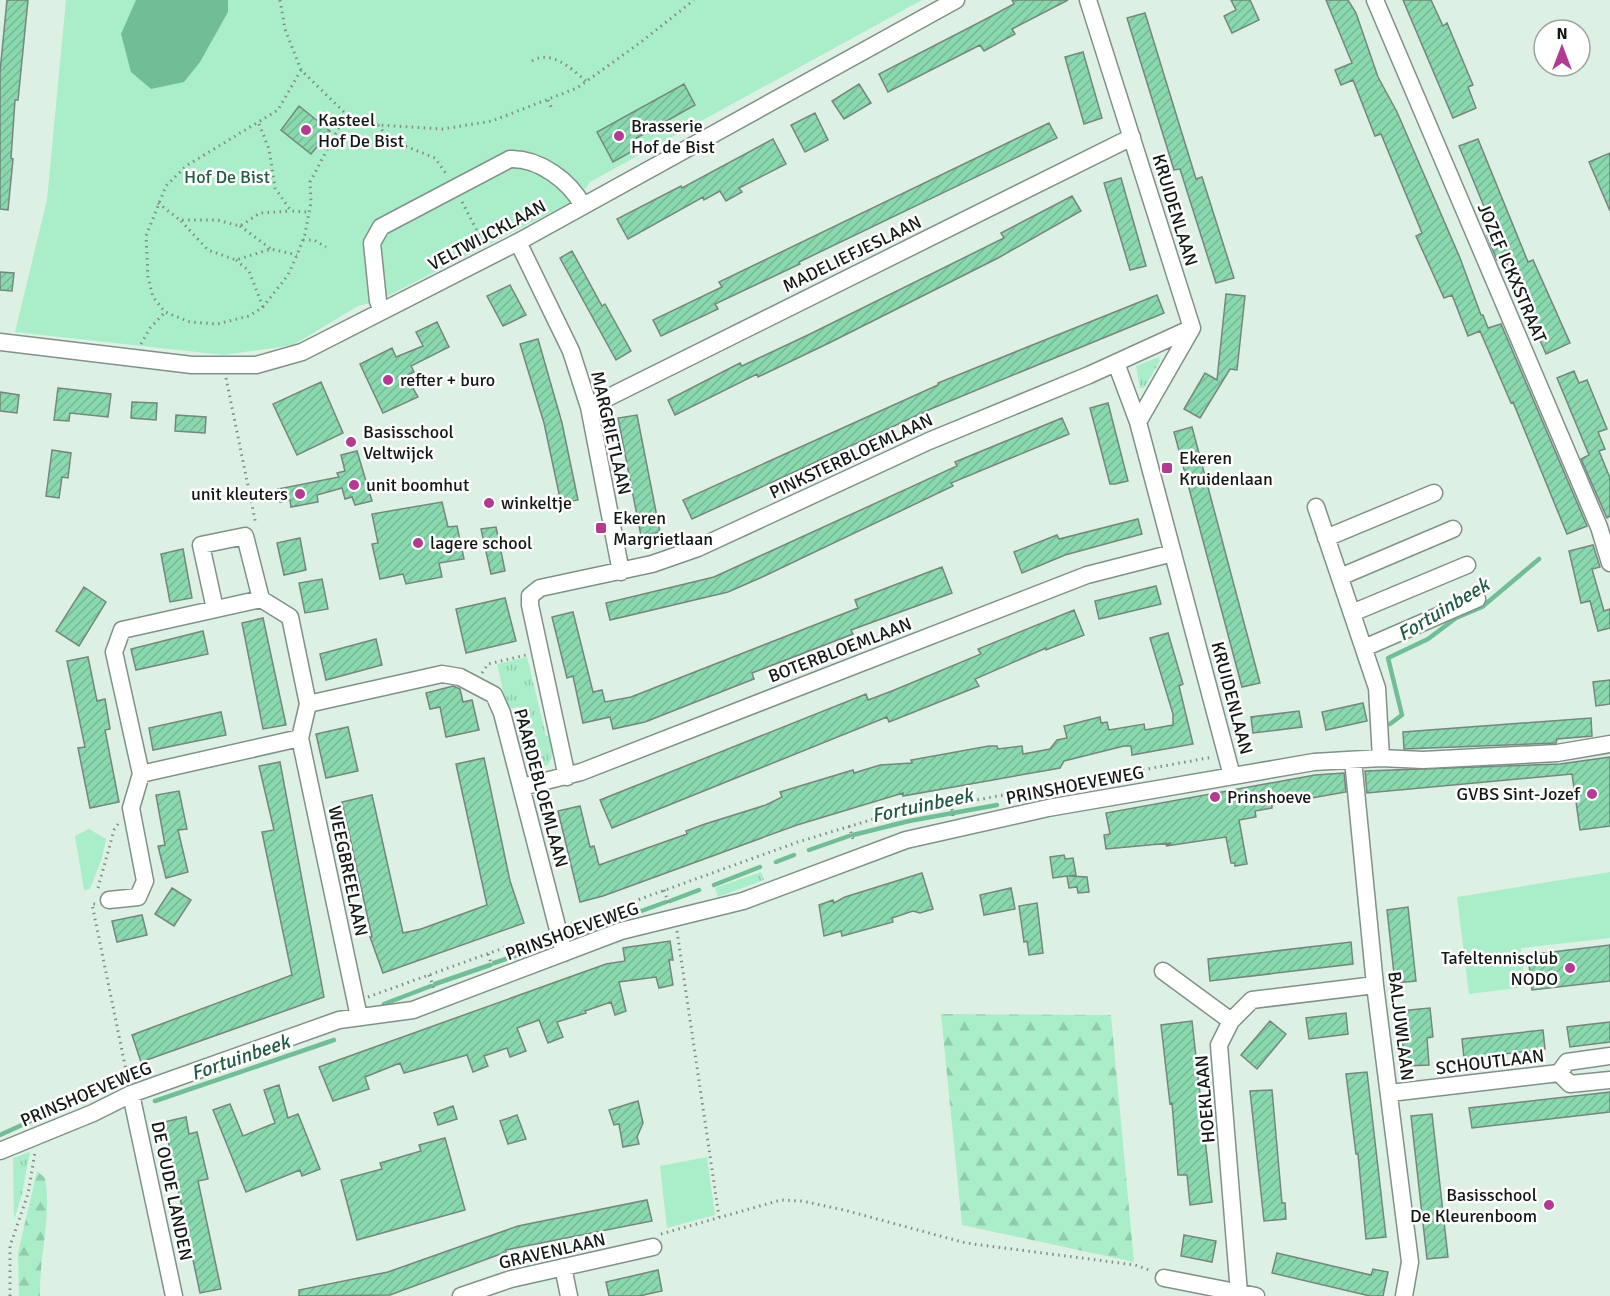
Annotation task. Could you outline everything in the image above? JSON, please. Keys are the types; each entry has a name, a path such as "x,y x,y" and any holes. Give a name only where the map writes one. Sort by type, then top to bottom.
{"street":[{"name":"VELTWIJCKLAAN","path":"0,342 192,365 223,366 256,365 302,351 518,242 956,0"},
{"name":"KRUIDENLAAN","path":"1088,0 1192,328"},
{"name":"JOZEF ICKXSTRAAT","path":"1375,0 1599,526 1610,563"},
{"name":"MADELIEFJESLAAN","path":"589,406 1132,137"},
{"path":"382,311 378,301 372,243 381,227 454,188 510,159 525,159 569,185 583,206"},
{"name":"MARGRIETLAAN","path":"518,242 571,351 589,406 621,572"},
{"path":"1138,422 1192,328"},
{"name":"PINKSTERBLOEMLAAN","path":"530,605 530,596 540,588 621,572 698,548 929,441 1116,363 1192,328"},
{"name":"KRUIDENLAAN","path":"1116,363 1138,422 1232,776"},
{"path":"1326,538 1434,493"},
{"path":"1316,507 1377,688 1381,758"},
{"path":"1340,577 1453,529"},
{"path":"109,900 138,897 145,881 132,808 141,774 114,652 122,630 261,599 245,536 201,545 215,609"},
{"name":"BOTERBLOEMLAAN","path":"522,787 567,777 1087,575 1173,553"},
{"path":"1352,613 1467,565"},
{"name":"WEEGBREELAAN","path":"261,599 290,617 308,704 300,738 357,1010"},
{"path":"1364,648 1477,599"},
{"name":"PAARDEBLOEMLAAN","path":"530,605 567,777"},
{"name":"PAARDEBLOEMLAAN","path":"308,704 442,674 460,677 494,695 502,713 522,787 560,941"},
{"path":"141,774 300,738"},
{"name":"PRINSHOEVEWEG","path":"0,1151 131,1094 339,1020 357,1010 413,1010 560,941 621,931 673,912 743,901 906,840 1048,808 1314,762 1381,758 1423,760 1557,753 1610,744"},
{"name":"BALJUWLAAN","path":"1353,760 1376,985 1410,1262 1404,1296"},
{"path":"1163,970 1231,1021"},
{"name":"HOEKLAAN","path":"1247,1294 1219,1045 1231,1021 1251,1000 1376,985"},
{"name":"SCHOUTLAAN","path":"1390,1093 1559,1073 1567,1062 1610,1056"},
{"name":"SCHOUTLAAN","path":"1559,1073 1570,1084 1610,1080"},
{"name":"DE OUDE LANDEN","path":"131,1094 174,1296"},
{"name":"GRAVENLAAN","path":"461,1296 511,1279 653,1248"},
{"path":"563,1268 569,1296"},
{"path":"1164,1278 1247,1294"}],"path":[{"path":"280,0 285,29 301,70 346,114 378,125 441,129 492,121 548,100 586,81 642,42 694,0"},
{"path":"532,61 537,57 564,61 586,81"},
{"path":"301,70 278,110 259,124 186,166 166,186 146,236 147,267 153,297 165,312 190,322 217,324 249,316 263,307 288,275 297,255 303,240 311,202 310,182 346,114"},
{"path":"548,100 553,111"},
{"path":"259,124 270,149 275,188 291,211"},
{"path":"378,125 390,140 438,162"},
{"path":"454,188 491,256"},
{"path":"159,203 180,220 208,250 236,260 249,271 263,307"},
{"path":"240,226 260,213 308,212"},
{"path":"180,220 216,220 240,226 271,249 297,255"},
{"path":"303,240 314,240 326,247"},
{"path":"236,260 271,249"},
{"path":"137,358 140,345 150,328 165,312"},
{"path":"223,366 257,532 245,536"},
{"path":"474,684 488,664 540,652"},
{"path":"357,1010 429,975 489,956 560,941 664,890 850,828 951,803 1227,757"},
{"path":"951,803 952,808"},
{"path":"131,1094 92,904 105,869 114,830 132,808"},
{"path":"850,828 853,840"},
{"path":"664,890 673,912 719,1217"},
{"path":"92,904 109,900"},
{"path":"429,975 431,980"},
{"path":"10,1296 10,1246 28,1194 36,1137"},
{"path":"653,1248 659,1235 781,1200 802,1201 966,1243 1136,1265 1164,1278"}],"green space":[{"name":"Hof De Bist","path":"66,0 922,0 590,182 579,198 378,301 358,306 293,345 224,355 15,332 47,200"},
{"path":"1159,357 1160,361 1144,388 1140,388 1136,366"},
{"path":"527,657 546,736 553,735 550,762 548,765 537,768 520,756 514,738 526,734 519,707 507,709 497,664"},
{"path":"89,829 106,839 102,858 90,889 84,890 75,836"},
{"path":"761,872 764,880 718,897 715,888"},
{"path":"1610,872 1610,938 1521,948 1525,987 1469,994 1457,897"},
{"path":"941,1014 1111,1015 1134,1262 962,1225"},
{"path":"30,1152 22,1194 14,1220 13,1158"},
{"path":"707,1157 715,1215 667,1228 660,1166"},
{"path":"37,1171 45,1178 47,1193 40,1296 19,1296 18,1253"}],"shaded area":[{"path":"136,0 228,0 228,12 200,62 184,82 151,89 131,72 121,34"}],"building":[{"path":"7,0 28,0 18,100 15,100 8,210 0,209 0,72"},
{"path":"1012,0 1068,0 1012,29 1015,34 984,51 980,45 888,92 879,74 1014,4"},
{"path":"1231,0 1250,0 1259,20 1232,33 1224,16 1236,10"},
{"path":"1326,0 1348,0 1356,13 1378,77 1397,112 1460,258 1481,315 1488,328 1501,324 1587,526 1567,534 1513,402 1511,403 1480,331 1468,336 1452,295 1444,298 1416,236 1422,233 1381,134 1375,136 1353,80 1341,85 1335,70 1352,63"},
{"path":"1403,0 1431,0 1443,26 1447,23 1473,85 1468,87 1476,108 1453,118"},
{"path":"1145,13 1196,179 1202,177 1234,278 1216,283 1180,169 1174,170 1127,18"},
{"path":"1083,52 1102,118 1084,124 1065,57"},
{"name":"Brasserie Hof de Bist","path":"684,84 695,105 633,140 638,148 613,162 597,132"},
{"path":"859,84 871,103 844,119 832,101"},
{"name":"Kasteel Hof De Bist","path":"299,106 330,131 311,154 281,130"},
{"path":"815,113 828,140 805,152 791,125"},
{"path":"1049,123 1057,138 715,304 718,309 661,336 653,320 722,287 719,282"},
{"path":"773,139 786,164 739,188 742,192 726,201 720,191 704,200 703,197 628,239 617,219 681,186 682,188"},
{"path":"1478,139 1528,262 1533,260 1570,343 1546,354 1504,257 1497,260 1487,236 1495,233 1459,146"},
{"path":"1610,153 1610,211 1589,162"},
{"path":"1121,178 1146,266 1130,270 1104,183"},
{"path":"1072,196 1081,211 998,258 829,343 758,377 757,374 675,415 668,400 740,363 742,366 808,335 1004,238 1001,233"},
{"path":"572,251 602,306 605,304 631,351 616,360 560,258"},
{"path":"0,272 14,273 12,291 0,290"},
{"path":"510,285 526,315 503,326 487,296"},
{"path":"1226,294 1245,296 1237,370 1230,369 1200,418 1184,409 1205,373 1217,380"},
{"path":"1157,295 1164,313 933,408 692,519 683,500 938,385 938,383"},
{"name":"refter + buro","path":"437,322 449,347 411,366 414,372 406,376 418,397 383,413 360,364 392,348 396,357 423,346 416,332"},
{"path":"538,339 562,423 578,500 561,503 544,423 520,344"},
{"path":"1574,371 1579,383 1587,380 1607,429 1598,432 1605,449 1599,451 1610,478 1610,516 1607,518 1581,459 1589,455 1557,378"},
{"path":"321,382 343,433 297,455 273,404"},
{"path":"58,388 111,394 108,417 70,413 69,421 54,420"},
{"path":"0,392 19,395 17,413 0,411"},
{"path":"132,402 157,403 156,420 131,418"},
{"path":"1108,403 1128,481 1115,484 1110,484 1090,408"},
{"path":"176,415 206,417 205,433 175,431"},
{"path":"637,415 660,532 641,536 618,418"},
{"path":"1062,418 1069,434 951,483 953,486 760,578 728,592 610,620 606,603 714,577 957,466 955,462"},
{"path":"1192,427 1260,683 1242,687 1174,432"},
{"path":"52,450 71,453 68,478 62,477 59,498 46,496"},
{"path":"357,451 372,501 355,505 352,497 345,499 342,488 317,495 318,502 291,507 290,500 280,502 278,489 339,477 337,473 345,471 341,455"},
{"name":"lagere school","path":"442,502 448,527 457,526 464,559 439,563 442,577 406,584 403,574 380,579 372,544 378,543 372,514"},
{"path":"1138,519 1142,534 1065,555 1022,573 1014,552 1057,535 1059,539"},
{"path":"496,527 505,571 491,574 481,529"},
{"path":"300,538 306,570 284,575 277,543"},
{"path":"1593,545 1600,567 1592,569 1604,611 1610,609 1610,628 1598,631 1590,601 1581,603 1569,551"},
{"path":"183,549 192,598 170,602 161,554"},
{"path":"942,567 952,593 851,630 853,634 752,673 754,679 645,722 613,729 610,717 583,723 573,676 567,678 552,617 573,612 593,692 602,690 605,702 631,697 858,608 855,600"},
{"path":"322,579 328,609 305,613 299,583"},
{"path":"1156,586 1161,604 1099,619 1095,601"},
{"path":"84,587 106,602 79,646 56,631"},
{"path":"505,598 516,641 466,653 456,609"},
{"path":"1074,610 1084,635 1046,650 1046,648 975,679 979,686 889,722 887,717 612,828 600,800 866,694 868,700 892,691 981,654 978,649"},
{"path":"263,618 286,725 263,729 242,623"},
{"path":"203,631 208,654 136,670 131,649"},
{"path":"1168,633 1183,684 1179,686 1193,744 1132,755 1131,746 1124,746 1064,761 1060,768 903,796 903,793 797,825 603,896 580,902 558,811 580,806 590,847 594,846 599,865 687,834 686,831 705,824 766,805 782,797 780,792 853,770 854,773 880,765 912,763 911,760 989,746 997,746 998,749 1022,746 1023,754 1050,749 1057,740 1067,738 1064,726 1100,717 1101,723 1107,722 1109,730 1144,724 1145,730 1173,725 1173,714 1150,638"},
{"path":"376,639 382,665 326,680 320,654"},
{"path":"88,657 97,701 105,699 110,729 105,730 119,802 90,808 78,748 85,747 67,661"},
{"path":"1610,680 1610,704 1596,706 1593,682"},
{"path":"453,686 460,689 463,702 472,700 479,730 446,737 440,707 430,709 426,693"},
{"path":"1363,703 1367,721 1326,730 1322,712"},
{"path":"1299,711 1302,727 1253,733 1251,717"},
{"path":"221,712 226,735 153,750 149,728"},
{"path":"1591,718 1592,736 1557,739 1556,743 1404,749 1403,732"},
{"path":"348,727 358,771 326,778 316,734"},
{"path":"1610,757 1610,826 1580,830 1572,774 1367,793 1365,771 1560,764"},
{"path":"484,758 510,881 524,923 383,973 370,937 372,937 342,802 372,795 403,933 421,929 487,905 456,764"},
{"path":"280,762 324,997 141,1062 132,1035 292,975 262,832 274,830 259,766"},
{"path":"1344,773 1346,792 1272,805 1272,808 1255,811 1256,817 1239,820 1247,864 1235,866 1235,863 1231,863 1226,837 1166,846 1171,843 1106,849 1104,835 1110,834 1106,813 1315,775"},
{"path":"179,791 187,829 178,830 188,872 166,878 158,846 165,845 156,795"},
{"path":"1064,855 1065,859 1073,858 1076,875 1069,876 1087,877 1089,892 1078,893 1077,887 1069,888 1067,876 1053,878 1050,857"},
{"path":"922,873 933,909 920,913 913,911 892,918 893,922 842,936 841,931 824,936 819,905 833,900 834,903 845,897"},
{"path":"172,888 191,900 174,926 155,914"},
{"path":"1011,888 1015,909 984,915 980,895"},
{"path":"1037,903 1043,953 1029,955 1027,941 1024,942 1019,906"},
{"path":"1408,907 1416,981 1395,983 1387,910"},
{"path":"142,915 147,935 117,942 112,921"},
{"path":"670,941 673,960 669,960 673,985 659,988 656,977 619,982 626,1011 615,1015 611,1002 557,1022 563,1037 548,1043 539,1020 517,1028 526,1051 510,1057 507,1048 484,1056 488,1066 473,1072 467,1055 404,1073 400,1063 365,1077 369,1089 333,1101 319,1067 606,964 625,961 623,948"},
{"path":"1351,942 1353,964 1210,981 1208,959"},
{"name":"Tafeltennisclub NODO","path":"1610,945 1610,981 1532,990 1528,955"},
{"path":"1430,1008 1433,1037 1427,1038 1429,1065 1405,1066 1399,1011"},
{"path":"1346,1013 1348,1034 1309,1039 1306,1018"},
{"path":"1192,1021 1212,1202 1190,1205 1187,1175 1178,1175 1172,1103 1170,1104 1161,1025"},
{"path":"1270,1021 1286,1034 1257,1069 1241,1055"},
{"path":"1610,1022 1610,1042 1570,1047 1567,1027"},
{"path":"1543,1030 1545,1049 1464,1059 1462,1039"},
{"path":"1367,1072 1386,1237 1366,1239 1358,1154 1356,1154 1346,1074"},
{"path":"279,1085 288,1118 298,1114 320,1169 302,1176 300,1170 246,1192 213,1110 230,1104 243,1136 275,1123 264,1090"},
{"path":"1272,1090 1282,1203 1285,1203 1286,1219 1264,1221 1250,1091"},
{"path":"1610,1092 1610,1112 1472,1128 1469,1108"},
{"path":"638,1101 643,1123 637,1137 639,1144 623,1147 619,1124 614,1125 609,1110"},
{"path":"453,1106 457,1119 438,1125 434,1113"},
{"path":"1432,1114 1448,1257 1427,1259 1411,1116"},
{"path":"517,1115 526,1139 508,1144 500,1121"},
{"path":"186,1117 189,1134 197,1132 208,1179 198,1181 221,1289 200,1293 164,1122"},
{"path":"445,1138 465,1210 357,1240 341,1180 382,1169 380,1163 421,1151 419,1145"},
{"path":"647,1200 652,1221 506,1250 506,1252 390,1295 299,1296 299,1290 388,1272 518,1226"},
{"path":"1184,1235 1216,1241 1212,1262 1181,1256"},
{"path":"1277,1253 1371,1275 1373,1269 1388,1272 1383,1296 1370,1296 1272,1273"},
{"path":"658,1270 662,1291 639,1296 609,1296 606,1282"}],"waterway":[{"name":"Fortuinbeek","path":"1390,724 1402,715 1388,658 1428,639 1456,618 1482,607 1539,559"},
{"name":"Fortuinbeek","path":"853,835 909,821 997,805"},
{"name":"Fortuinbeek","path":"809,850 849,836"},
{"name":"Fortuinbeek","path":"776,862 794,855"},
{"name":"Fortuinbeek","path":"714,885 760,867"},
{"name":"Fortuinbeek","path":"670,901 699,890"},
{"name":"Fortuinbeek","path":"633,914 666,902"},
{"name":"Fortuinbeek","path":"585,931 618,920"},
{"name":"Fortuinbeek","path":"494,963 535,949"},
{"name":"Fortuinbeek","path":"435,984 490,965"},
{"name":"Fortuinbeek","path":"384,1004 431,986"},
{"name":"Fortuinbeek","path":"155,1101 334,1040"},
{"name":"Fortuinbeek","path":"0,1135 99,1090"}],"place":[{"name":"Kasteel Hof De Bist","path":"306,130"},
{"name":"Brasserie Hof de Bist","path":"619,136"},
{"name":"refter + buro","path":"388,380"},
{"name":"Basisschool Veltwijck","path":"351,442"},
{"name":"Ekeren Kruidenlaan","path":"1167,468"},
{"name":"unit boomhut","path":"354,485"},
{"name":"unit kleuters","path":"300,494"},
{"name":"winkeltje","path":"489,503"},
{"name":"Ekeren Margrietlaan","path":"601,528"},
{"name":"lagere school","path":"418,543"},
{"name":"GVBS Sint-Jozef","path":"1592,794"},
{"name":"Prinshoeve","path":"1215,797"},
{"name":"Tafeltennisclub NODO","path":"1570,968"},
{"name":"Basisschool De Kleurenboom","path":"1549,1205"}]}
